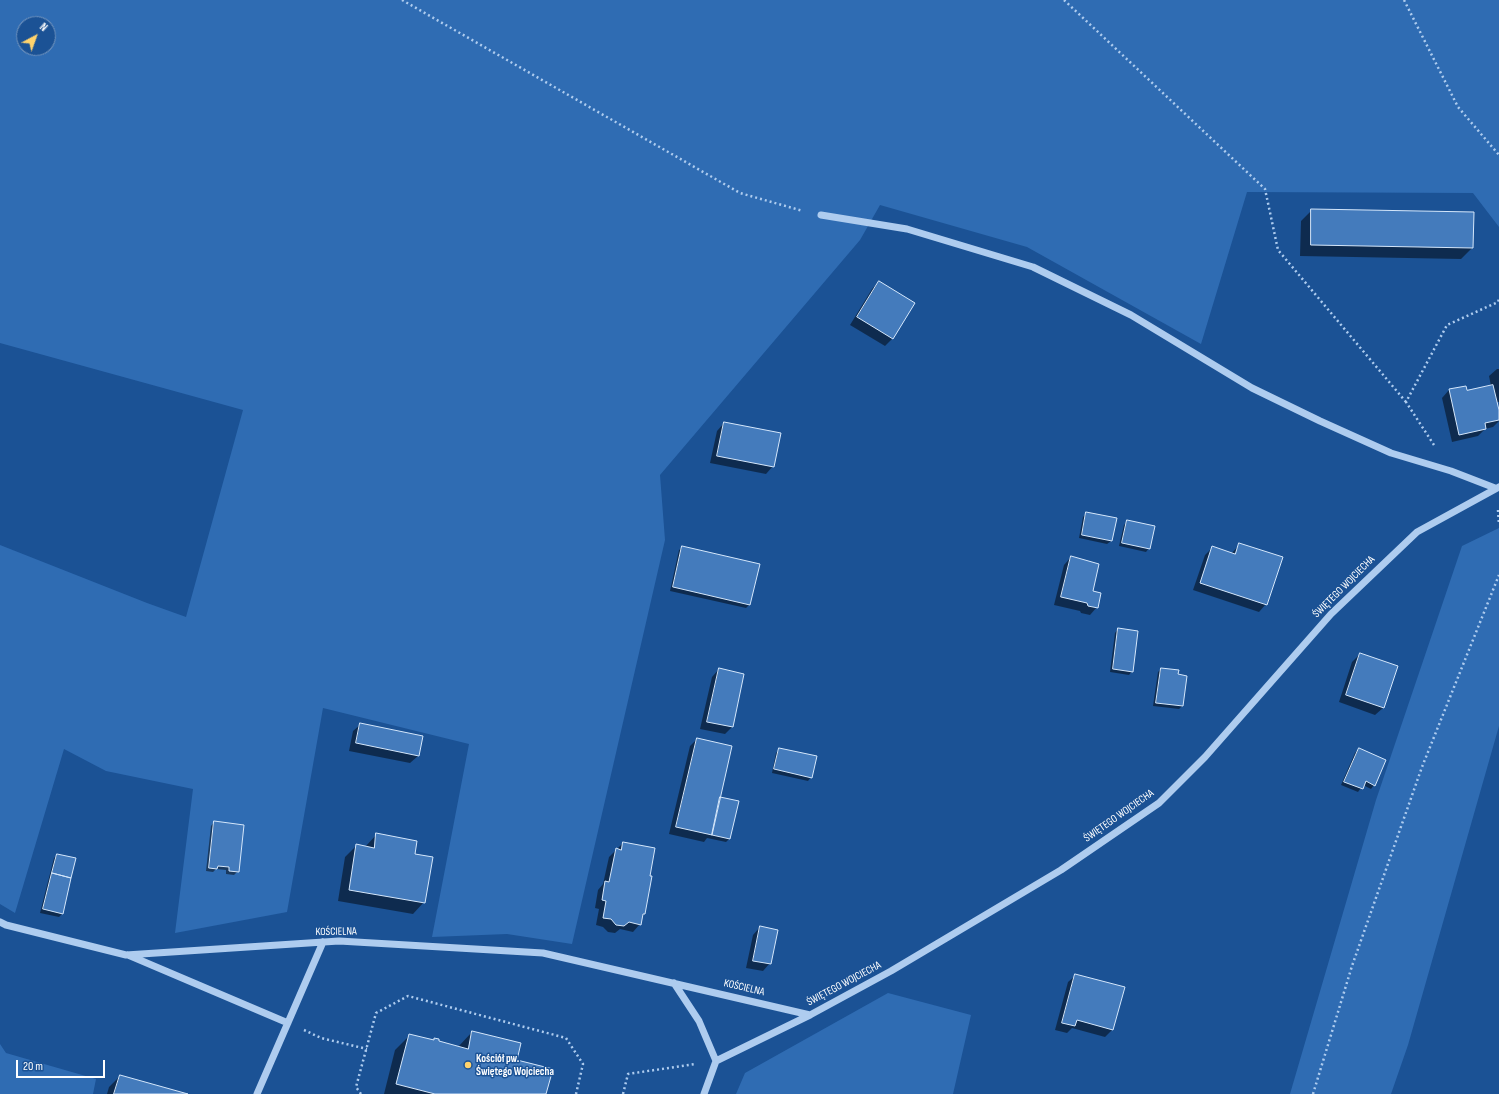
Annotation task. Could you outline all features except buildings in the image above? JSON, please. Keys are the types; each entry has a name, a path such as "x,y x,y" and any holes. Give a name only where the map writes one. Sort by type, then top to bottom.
{"street":[{"path":"821,215 907,229 1033,268 1131,316 1252,388 1320,421 1391,453 1497,487"},
{"name":"ŚWIĘTEGO WOJCIECHA","path":"716,1061 810,1015 891,971 1061,870 1159,803 1205,757 1331,614 1417,532 1497,487"},
{"name":"KOŚCIELNA","path":"0,922 6,925 126,955 340,941 543,952 810,1015"},
{"path":"257,1094 323,942"},
{"path":"126,955 288,1023"},
{"path":"674,983 699,1021 716,1061 704,1094"}],"path":[{"path":"402,0 740,194 821,215"},
{"path":"1064,0 1265,189 1278,250 1406,402 1451,471"},
{"path":"1404,0 1458,107 1499,155"},
{"path":"1406,402 1447,325 1498,302 1499,299"},
{"path":"1313,1094 1352,966 1422,767 1499,575"},
{"path":"361,1094 356,1087 376,1013 408,996 566,1038 583,1064 576,1094"},
{"path":"288,1023 321,1038 367,1049"},
{"path":"622,1094 628,1074 716,1061"}],"shaded area":[{"path":"0,0 1499,0 1499,227 1473,193 1247,192 1201,344 1027,247 880,205 860,240 660,475 665,540 572,944 507,934 432,937 469,744 323,708 287,912 175,933 193,789 106,771 64,749 15,913 0,904 0,545 186,617 243,410 0,343"},
{"path":"1499,528 1499,726 1408,1045 1391,1094 1290,1094 1376,800 1462,546"},
{"path":"888,993 971,1015 953,1094 736,1094 745,1073"},
{"path":"0,1044 6,1053 96,1079 93,1094 0,1094"}],"place":[{"name":"Kościół pw. Świętego Wojciecha","path":"468,1065"}]}
